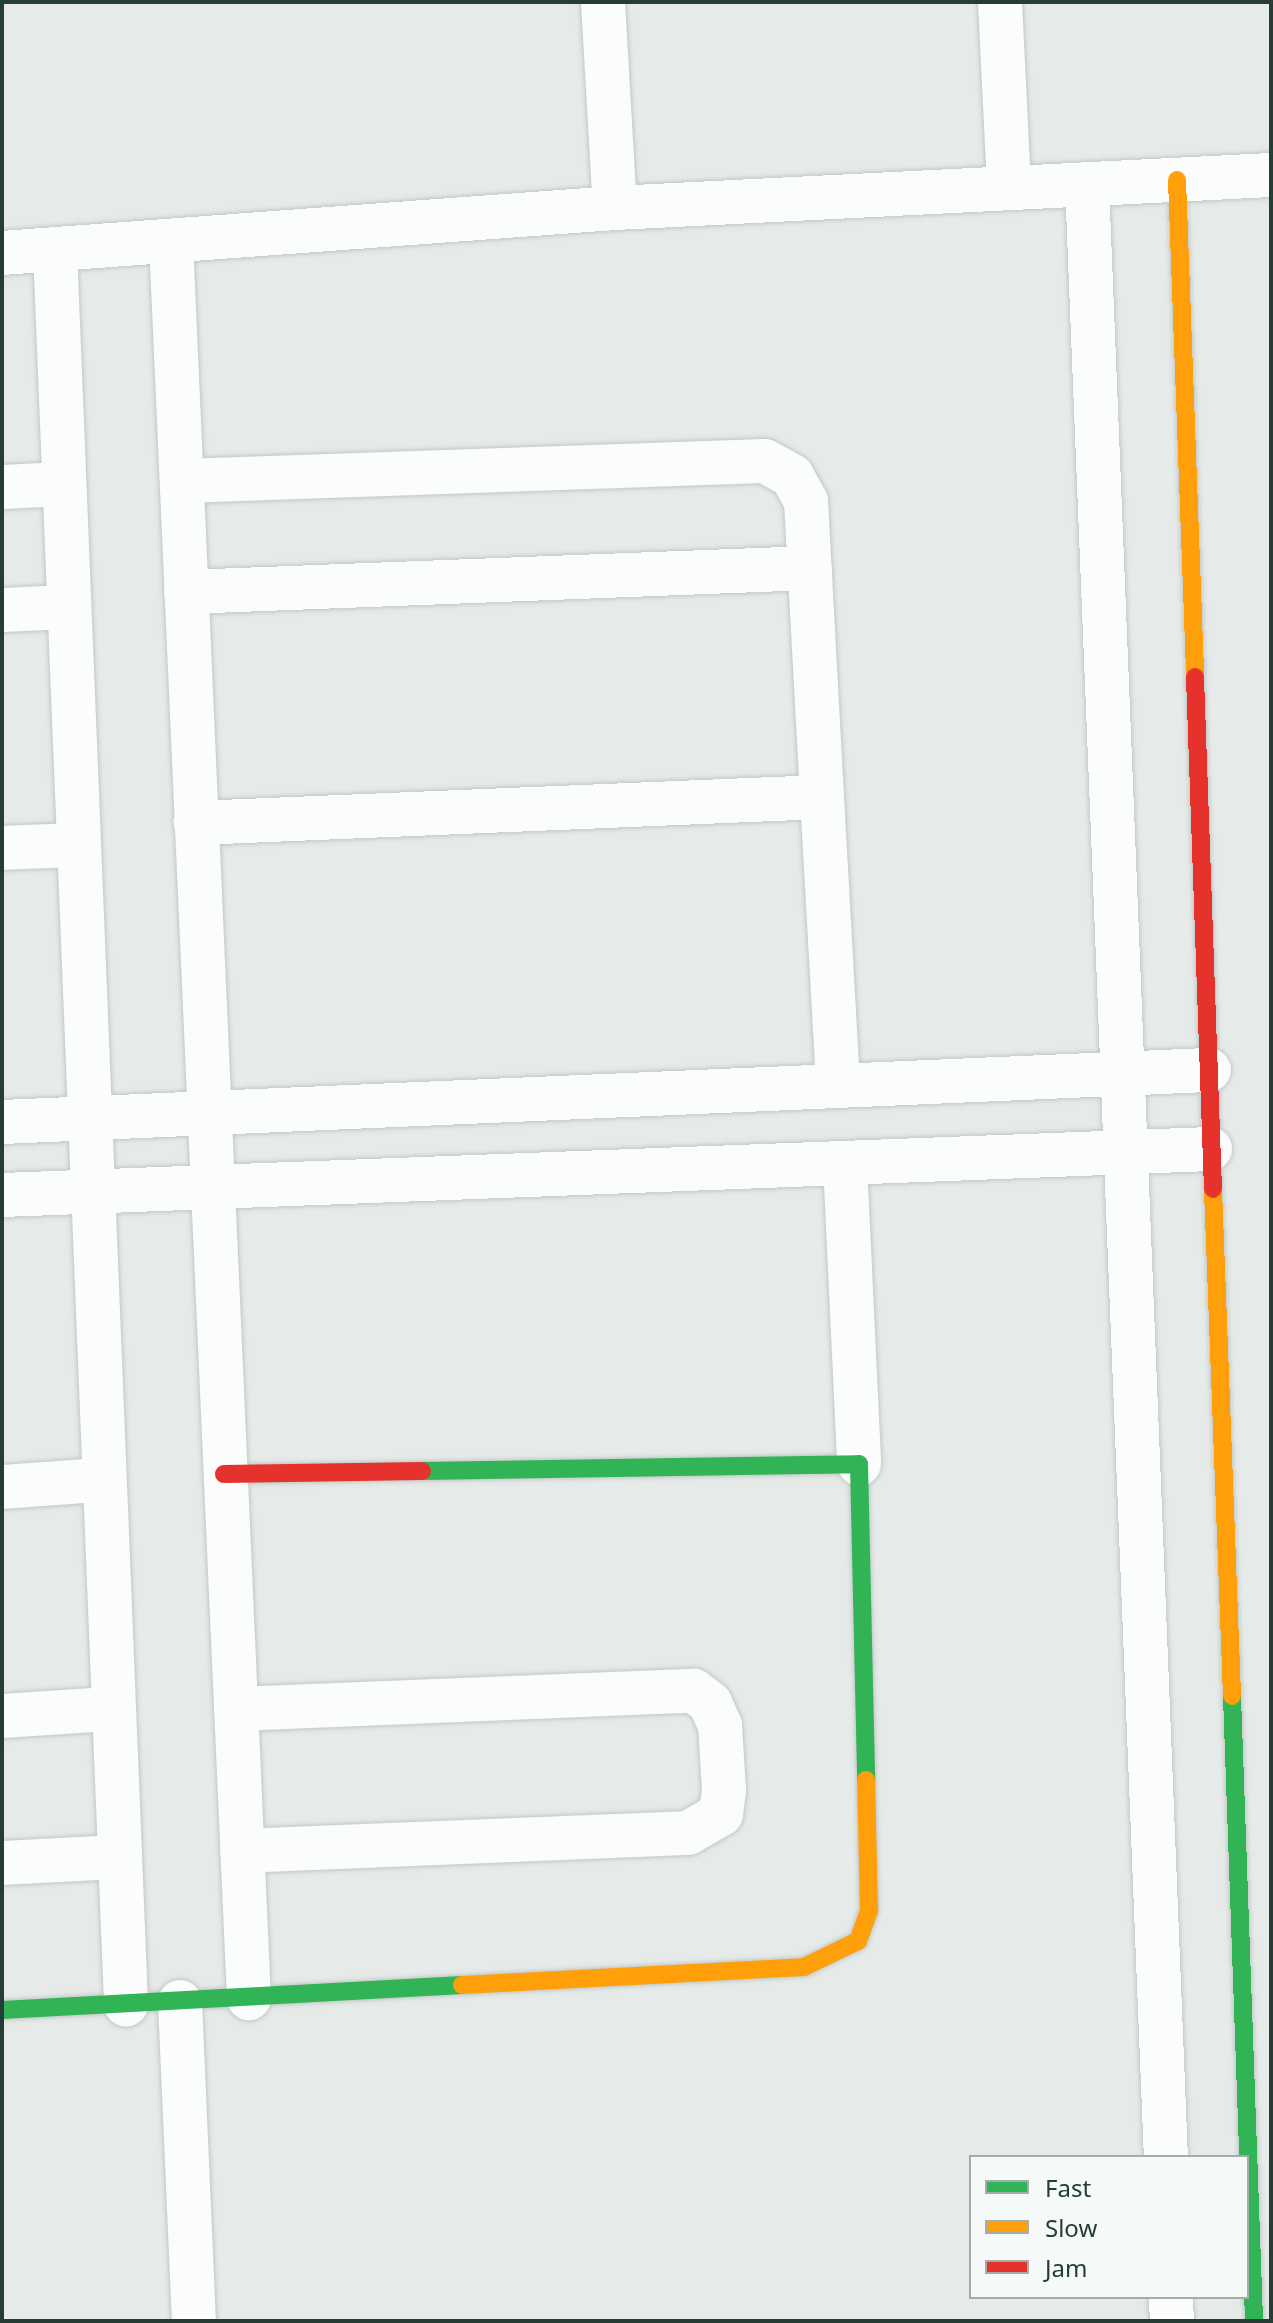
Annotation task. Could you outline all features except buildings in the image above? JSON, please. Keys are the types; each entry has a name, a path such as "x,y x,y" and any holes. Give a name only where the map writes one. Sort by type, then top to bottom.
{"street":[{"path":"603,2 615,208"},
{"path":"1000,2 1009,188"},
{"path":"2,253 615,208 1271,175"},
{"path":"1177,180 1248,2155"},
{"path":"1087,184 1127,1074 1166,2155"},
{"path":"171,241 207,1114 249,1998"},
{"path":"55,250 100,1480 126,2005"},
{"path":"182,481 765,461 792,476 806,501 838,1086"},
{"path":"2,487 64,484"},
{"path":"186,592 810,568"},
{"path":"2,610 68,607"},
{"path":"196,823 822,797"},
{"path":"2,848 77,845"},
{"path":"2,1122 1209,1070"},
{"path":"2,1195 1210,1149"},
{"path":"2,2010 804,1967 858,1941 869,1910 859,1464 845,1163"},
{"path":"224,1474 859,1464"},
{"path":"2,1487 100,1480"},
{"path":"236,1709 694,1691 710,1703 720,1725 724,1790 721,1814 688,1833 242,1851"},
{"path":"2,1716 111,1709"},
{"path":"2,1863 118,1857"},
{"path":"180,2002 194,2321"},
{"path":"1249,2188 1254,2321"},
{"path":"1171,2299 1172,2321"}],"traffic: fast":[{"path":"422,1471 859,1464 866,1780"},
{"path":"1232,1696 1248,2155"},
{"path":"2,2010 462,1985"},
{"path":"1249,2179 1254,2321"}],"traffic: slow":[{"path":"1177,180 1195,677"},
{"path":"1213,1189 1232,1696"},
{"path":"462,1985 804,1967 858,1941 869,1910 866,1780"}],"traffic: jam":[{"path":"1195,677 1213,1189"},
{"path":"224,1474 422,1471"}]}
